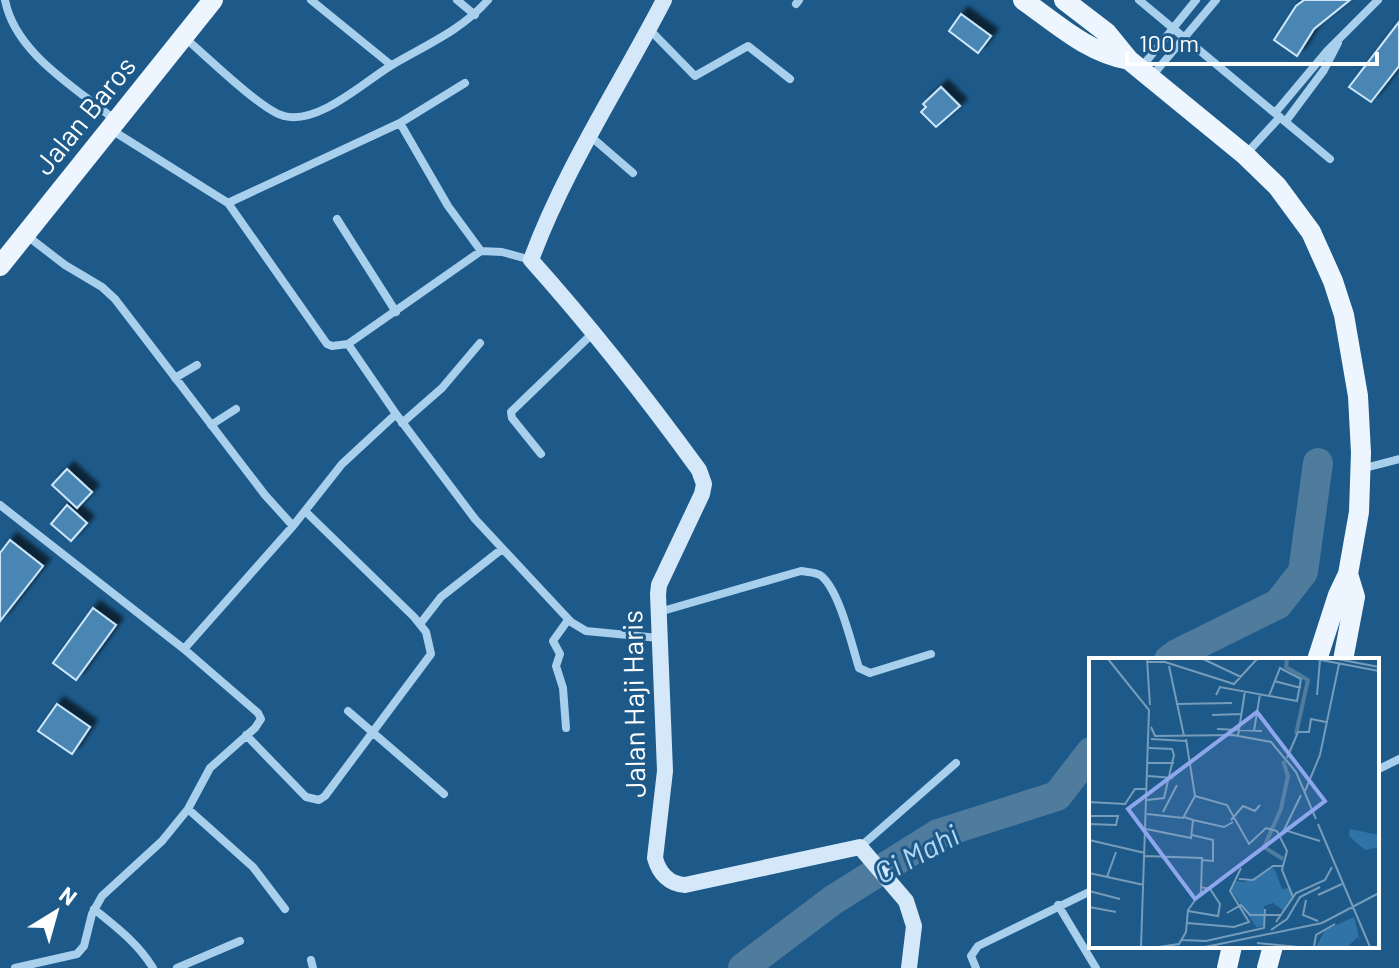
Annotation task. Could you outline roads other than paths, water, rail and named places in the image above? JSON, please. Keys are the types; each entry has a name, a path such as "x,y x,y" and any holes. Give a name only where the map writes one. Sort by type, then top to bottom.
{"main road":[{"name":"Jalan Baros","path":"0,266 213,0"},
{"path":"1064,0 1107,33 1140,69 1245,155 1277,186 1311,232 1333,281 1344,315 1358,396 1361,469 1359,512 1348,574 1318,658"},
{"path":"1028,1 1087,46 1140,69"},
{"path":"1343,658 1355,597 1348,574"},
{"path":"1227,968 1232,948"},
{"path":"1267,968 1272,948"}],"street":[{"path":"5,0 8,18 32,52 112,124 228,203 327,344 332,346 348,344 481,251 502,252 531,260 549,210 664,0"},
{"path":"311,0 391,65"},
{"path":"457,0 475,15"},
{"path":"183,36 266,107 286,117 308,114 335,103 475,15 488,0"},
{"path":"1139,0 1330,159"},
{"path":"1140,69 1196,0"},
{"path":"1140,69 1183,38 1216,0"},
{"path":"1280,117 1327,51 1378,0"},
{"path":"648,28 695,76 748,46 790,79"},
{"path":"1245,155 1324,70 1340,39"},
{"path":"228,203 400,123 465,83"},
{"path":"400,123 448,206 481,251"},
{"path":"589,135 633,173"},
{"path":"337,219 396,312"},
{"path":"25,235 65,265 102,287 265,495 293,526"},
{"name":"Jalan Haji Haris","path":"531,260 594,331 699,470 704,484 659,585 665,771 655,858 662,874 674,883 685,885 865,852"},
{"path":"541,454 512,418 511,412 594,331"},
{"path":"402,423 442,388 480,343"},
{"path":"348,344 455,495 568,620 586,631 660,638"},
{"path":"175,378 197,365"},
{"path":"211,425 236,409"},
{"path":"184,649 293,526 342,464 396,414"},
{"path":"1361,469 1399,459"},
{"path":"0,505 184,649 258,713 261,719 210,768 188,809 162,841 102,896 94,909 84,946 74,956 15,968"},
{"path":"246,735 306,797 313,800 325,796 431,654 429,639 420,624 305,511"},
{"path":"420,624 441,597 502,549"},
{"path":"659,612 801,571 809,572 821,576 832,589 859,668 870,673 931,654"},
{"path":"566,728 563,688 556,666 560,654 553,641 568,620"},
{"path":"348,711 444,794"},
{"path":"1379,769 1399,759"},
{"path":"909,968 914,926 911,913 906,901 865,852 956,763"},
{"path":"188,809 253,867 285,909"},
{"path":"976,968 971,956 978,946 1089,892"},
{"path":"1058,905 1096,968"},
{"path":"94,909 127,935 153,968"},
{"path":"177,968 240,941"}],"waterway":[{"name":"Ci Mahi","path":"1172,658 1278,604 1303,572 1318,463"},
{"name":"Ci Mahi","path":"743,968 833,900 938,834 1057,796 1089,755"}]}
